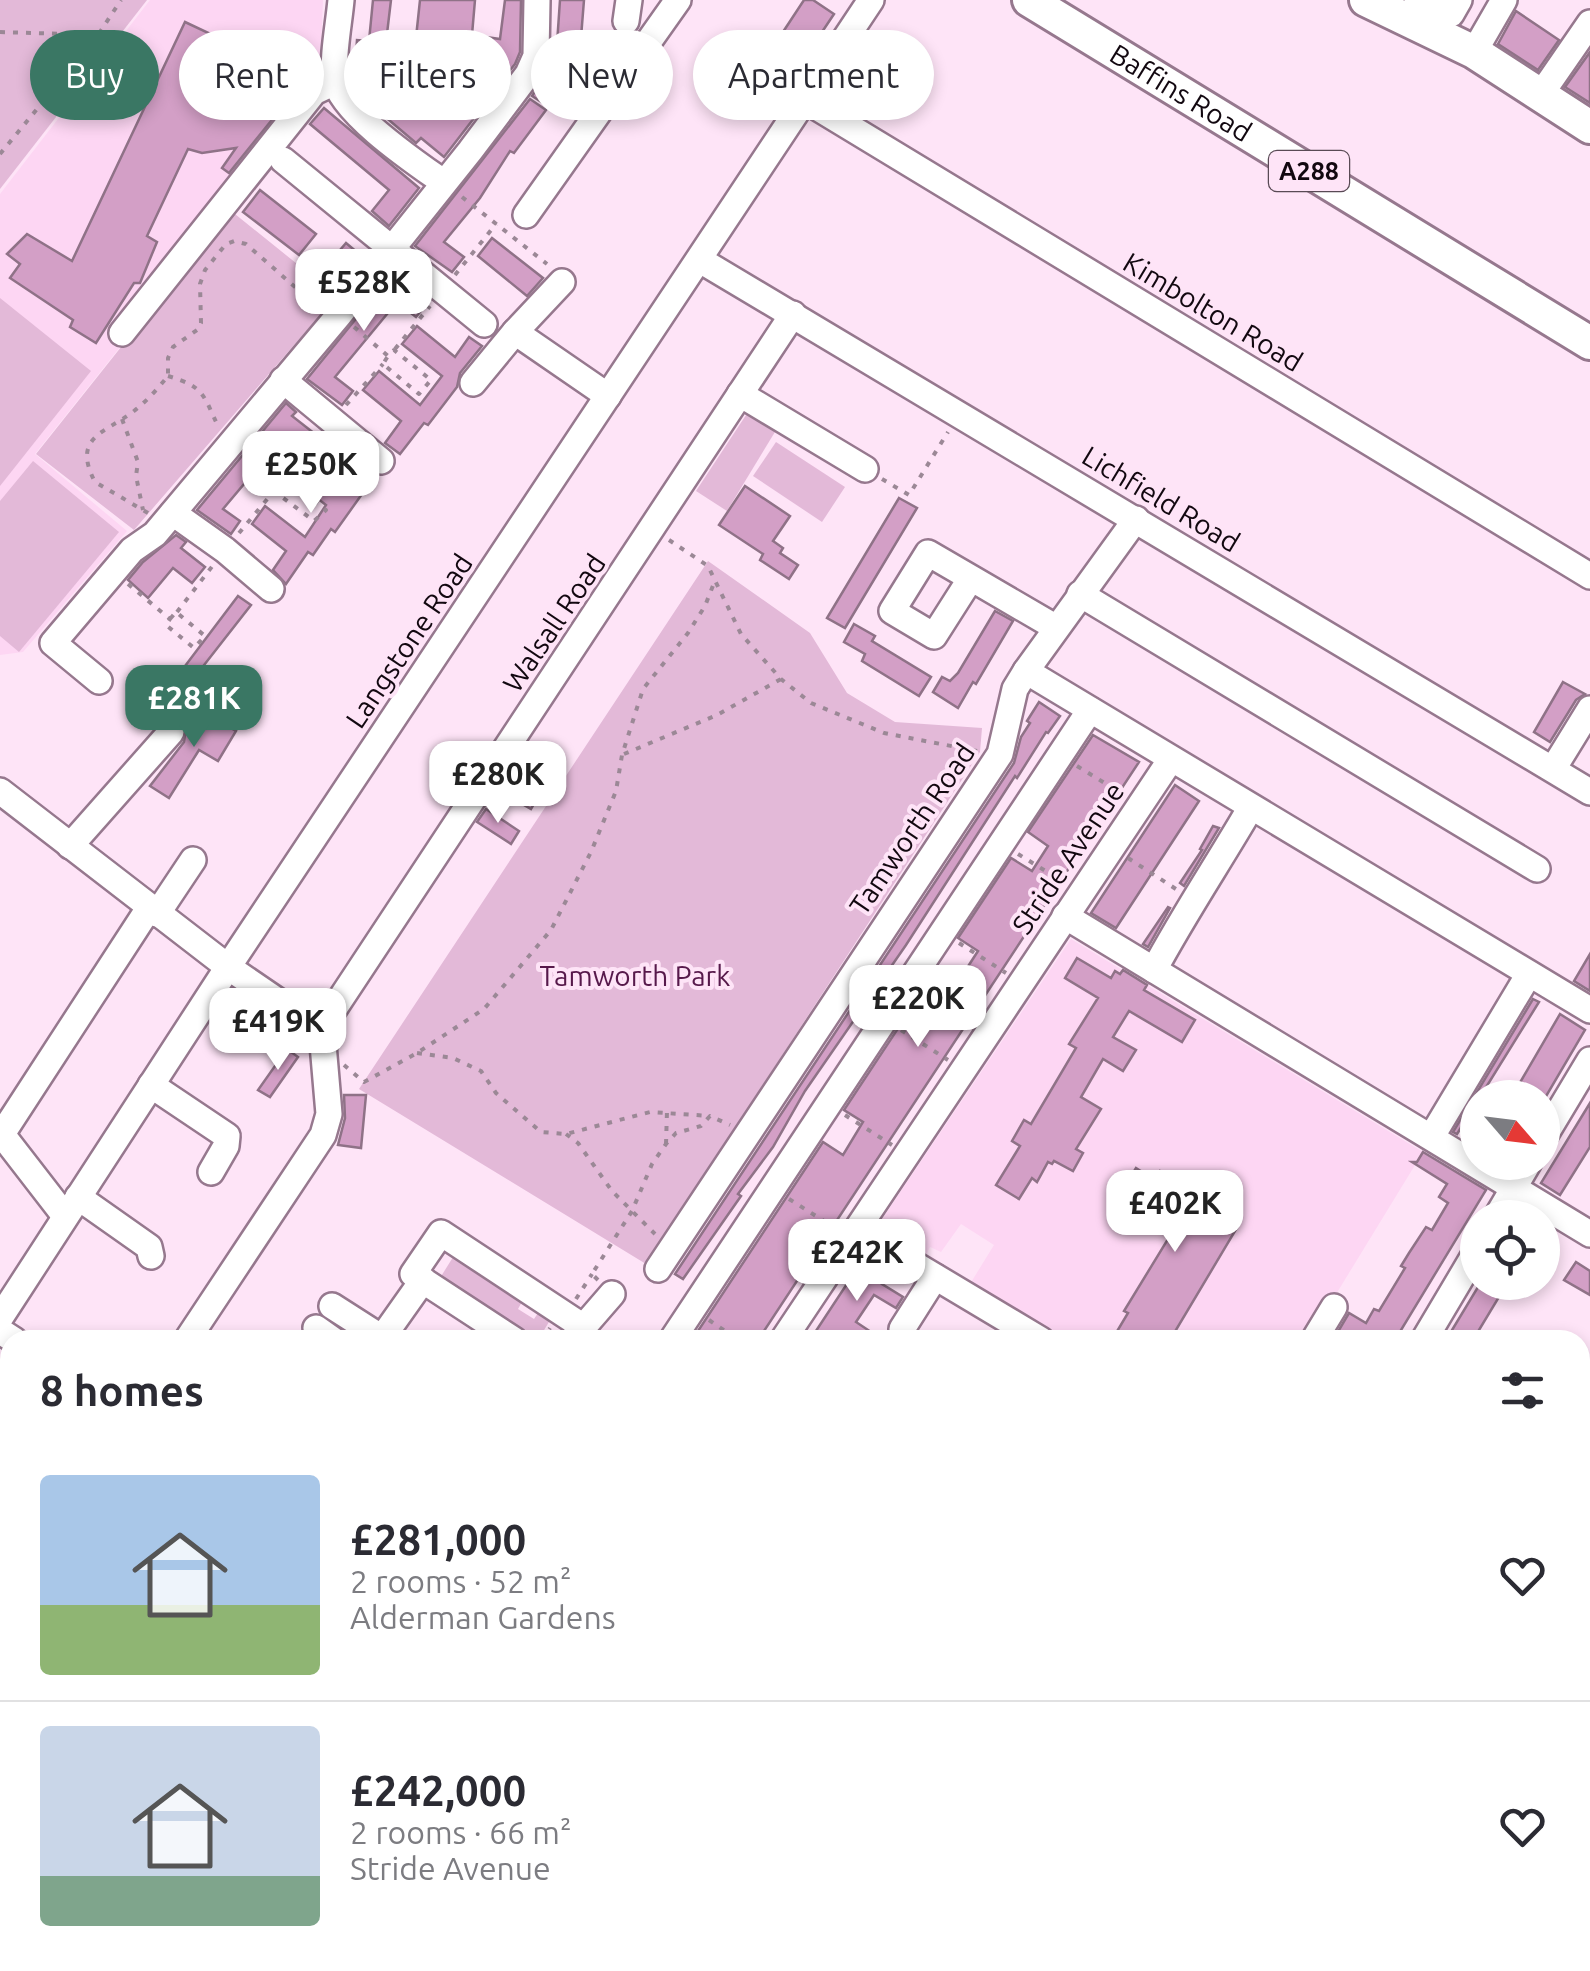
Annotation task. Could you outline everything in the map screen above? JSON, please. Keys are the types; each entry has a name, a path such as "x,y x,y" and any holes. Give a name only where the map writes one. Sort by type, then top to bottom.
{"main road":[{"name":"Baffins Road","path":"1029,0 1590,343"},
{"path":"1366,0 1474,52 1590,127"}],"street":[{"path":"341,0 335,82 355,112 442,182"},
{"path":"511,95 536,56 537,0"},
{"path":"526,215 678,0"},
{"name":"Langstone Road","path":"851,30 871,0"},
{"path":"1416,0 1451,14 1459,0"},
{"path":"1474,52 1504,0"},
{"path":"1541,94 1590,23"},
{"path":"122,333 314,92 335,82"},
{"path":"99,681 52,643 336,318 492,120"},
{"name":"Langstone Road","path":"3,1306 792,120"},
{"name":"Kimbolton Road","path":"838,120 1590,576"},
{"path":"283,160 484,324"},
{"name":"Lichfield Road","path":"700,260 1590,792"},
{"path":"473,383 515,332 554,273"},
{"name":"Walsall Road","path":"321,1020 330,1015 793,314"},
{"path":"515,332 608,396"},
{"path":"283,380 382,461"},
{"path":"740,394 866,469"},
{"path":"159,516 225,550 270,589"},
{"name":"Tamworth Road","path":"664,1258 1000,754 1015,689 1055,627 1136,519"},
{"path":"971,578 1055,627"},
{"path":"1080,594 1537,869"},
{"path":"1026,670 1590,1010"},
{"path":"1553,770 1590,709"},
{"path":"679,1330 1090,710"},
{"path":"70,846 171,732"},
{"name":"Stride Avenue","path":"790,1330 1170,759"},
{"path":"0,790 228,967 307,1020 321,1020 329,1114 323,1135 194,1330"},
{"path":"1154,970 1251,807"},
{"path":"154,1246 72,1206 1,1133 153,911 193,860"},
{"path":"1065,916 1590,1234"},
{"path":"1432,1136 1529,974"},
{"path":"1560,1110 1590,1060"},
{"path":"150,1085 227,1136 226,1146 211,1172"},
{"path":"1506,1200 1518,1180"},
{"path":"499,1330 413,1274 441,1234 573,1330"},
{"path":"854,1234 1024,1330"},
{"path":"902,1329 935,1277"},
{"path":"1430,1330 1460,1279"},
{"path":"388,1330 422,1280"},
{"path":"580,1330 612,1294"},
{"path":"332,1306 370,1330"},
{"path":"1320,1330 1334,1307"}],"path":[{"path":"101,30 120,0"},
{"path":"0,32 30,33"},
{"path":"0,154 30,117"},
{"path":"442,182 554,273"},
{"path":"159,516 95,482 86,456 91,441 102,429 135,410 168,376 172,347 202,323 200,284 226,244 246,244 388,356"},
{"path":"394,350 431,380 420,394 383,364 388,356 394,350"},
{"path":"168,376 198,388 207,397 228,444 280,484"},
{"path":"866,469 909,495 959,413"},
{"path":"122,419 138,462 136,476 159,516"},
{"path":"285,478 326,510 314,522 274,490 280,484 285,478"},
{"path":"652,529 708,566 741,634 810,703 909,740 1000,754"},
{"path":"113,572 170,619"},
{"path":"324,1052 364,1082 418,1053 484,1009 550,930 591,852 616,790 643,688 688,634 714,583"},
{"path":"176,612 205,636 194,648 166,625 170,619 176,612"},
{"path":"622,756 718,715 781,678"},
{"path":"1060,755 1140,805"},
{"path":"1001,844 1080,893"},
{"path":"1112,847 1194,901"},
{"path":"942,933 1022,982"},
{"path":"885,1019 963,1070"},
{"path":"418,1053 453,1058 482,1071 518,1115 541,1132 566,1134 668,1111 693,1117 710,1116 724,1124 748,1129"},
{"path":"828,1104 907,1155"},
{"path":"666,1144 668,1111"},
{"path":"612,1294 592,1274 632,1211 652,1164 676,1133 701,1126 710,1116"},
{"path":"566,1134 578,1143 612,1191 632,1211 664,1258"},
{"path":"773,1188 854,1234"},
{"path":"693,1309 723,1330"}],"shaded area":[{"path":"150,0 323,0 322,30 179,30 179,120 301,120 35,454 127,531 23,652 0,655 0,194 57,120 159,120 159,30 127,30"},
{"path":"1071,939 1423,1152 1314,1330 1048,1330 970,1284 994,1245 961,1224 941,1252 930,1247 925,1257 876,1228"}],"green space":[{"path":"0,0 147,0 124,30 30,30 30,120 54,120 0,189"},
{"path":"230,210 322,284 313,294 327,307 134,530 36,454"},
{"path":"0,298 91,371 0,486"},
{"path":"750,409 778,427 727,511 696,491"},
{"path":"776,442 845,487 822,522 753,476"},
{"path":"33,461 119,532 19,652 0,636 0,501"},
{"name":"Tamworth Park","path":"708,561 810,633 847,693 895,722 982,728 980,752 646,1264 359,1089"},
{"path":"455,1254 524,1298 518,1309 534,1319 540,1310 552,1317 544,1330 524,1330 510,1320 504,1329 435,1286"}],"building":[{"path":"373,0 391,0 387,30 370,30"},
{"path":"420,0 475,0 472,30 417,30"},
{"path":"505,0 521,0 520,52 511,69 511,30 501,30"},
{"path":"560,0 584,0 582,30 558,30"},
{"path":"804,0 813,0 834,14 823,30 784,30"},
{"path":"1516,11 1559,40 1538,70 1498,44"},
{"path":"185,22 202,30 181,30"},
{"path":"179,35 179,120 272,120 229,173 222,168 236,148 202,153 188,149 147,236 157,242 140,283 134,283 96,343 70,327 73,320 10,278 20,264 7,254 27,234 72,261 139,120 159,120 159,77"},
{"path":"1590,52 1590,103 1565,87"},
{"path":"531,100 531,120 539,120 514,153 510,151 480,198 444,242 464,257 452,272 415,246"},
{"path":"324,108 419,188 389,226 372,211 389,190 310,124 324,120"},
{"path":"389,120 473,120 444,157 421,138 416,143"},
{"path":"260,190 316,234 299,255 243,212"},
{"path":"492,238 543,278 527,296 478,256"},
{"path":"346,243 364,258 337,291 318,276"},
{"path":"394,272 429,301 416,317 397,302 335,377 353,391 342,405 307,379"},
{"path":"417,326 455,357 469,337 482,346 460,373 457,387 400,454 385,443 401,421 363,390 379,371 420,405 442,376 402,344"},
{"path":"286,403 296,412 292,416 315,434 304,448 286,434 223,509 240,521 231,534 197,510"},
{"path":"303,458 342,489 356,469 372,480 335,532 331,529 313,555 308,552 286,584 273,570 286,551 252,524 265,506 305,537 326,505 289,476"},
{"path":"745,486 790,516 773,541 783,548 780,553 798,565 789,579 760,560 763,554 719,525"},
{"path":"899,498 917,508 845,628 827,618"},
{"path":"176,535 186,542 181,548 205,567 192,583 173,568 148,598 128,580"},
{"path":"238,596 251,605 190,683 179,674"},
{"path":"995,611 1013,621 958,708 933,692 942,677 950,681 958,673"},
{"path":"854,624 875,636 872,641 931,677 919,696 862,661 865,654 844,642"},
{"path":"1563,682 1585,694 1576,700 1550,742 1534,732"},
{"path":"1039,702 1060,716 1015,776 906,945 805,1091 773,1147 738,1194 741,1196 683,1279 675,1274 1014,763 1021,737 1030,723 1027,721"},
{"path":"197,709 236,731 218,761 199,750 169,798 150,786 184,742 186,728"},
{"path":"1093,735 1139,762 765,1330 699,1330 823,1142 843,1155 863,1122 844,1110 936,971 956,985 978,951 958,938 1011,858 1032,871 1048,846 1028,832"},
{"path":"508,775 539,795 531,809 498,790"},
{"path":"1175,785 1199,801 1116,928 1091,913"},
{"path":"486,809 519,831 511,844 477,822"},
{"path":"1213,826 1219,828 1184,886 1180,883"},
{"path":"1170,908 1148,947 1143,944"},
{"path":"1590,954 1590,991 1574,981"},
{"path":"1077,958 1111,978 1115,971 1120,974 1123,970 1147,985 1144,990 1195,1020 1182,1042 1129,1011 1113,1037 1136,1050 1123,1071 1103,1059 1081,1097 1101,1109 1076,1149 1083,1153 1073,1171 1048,1162 1037,1182 1032,1178 1019,1199 996,1185 1020,1146 1012,1141 1024,1120 1031,1124 1076,1048 1069,1044 1098,998 1065,978"},
{"path":"1533,999 1539,1002 1491,1080 1484,1080"},
{"path":"1560,1014 1585,1030 1556,1080 1522,1080"},
{"path":"287,1049 298,1057 270,1097 258,1090"},
{"path":"344,1095 366,1095 361,1148 338,1145 345,1118"},
{"path":"1590,1103 1590,1147 1560,1195 1541,1183 1560,1180 1560,1152"},
{"path":"1423,1152 1460,1174 1460,1180 1469,1180 1486,1190 1480,1200 1460,1200 1460,1233 1401,1330 1339,1330 1349,1313 1366,1323 1374,1309 1379,1311 1405,1268 1401,1266 1409,1253 1426,1227 1432,1230 1448,1203 1439,1197 1447,1184 1412,1162 1417,1162"},
{"path":"1136,1168 1155,1180 1160,1171 1211,1202 1212,1198 1236,1212 1230,1221 1238,1226 1176,1330 1118,1330 1128,1313 1124,1311 1176,1226 1121,1193"},
{"path":"866,1255 891,1269 882,1284 903,1297 896,1308 874,1295 856,1322 868,1330 817,1330"},
{"path":"1576,1262 1590,1271 1590,1295 1564,1280"},
{"path":"1470,1300 1497,1300 1479,1330 1452,1330"}]}
